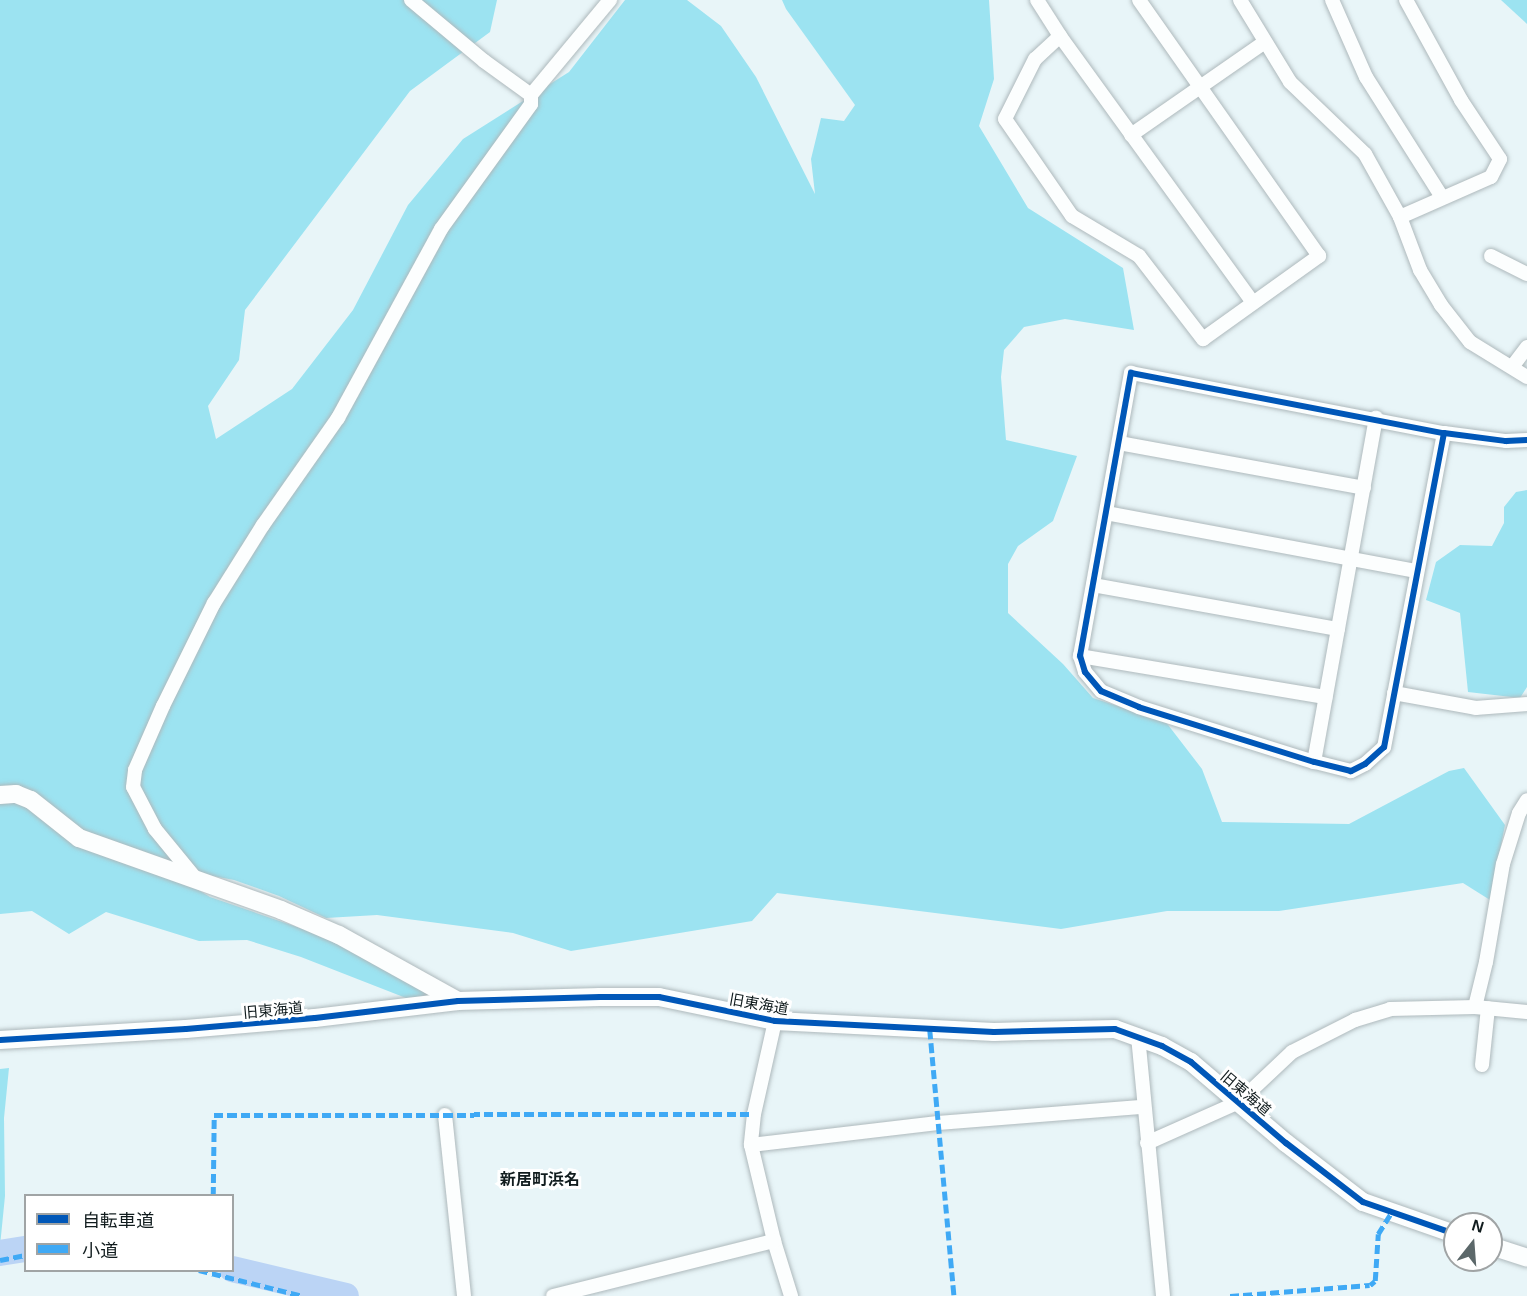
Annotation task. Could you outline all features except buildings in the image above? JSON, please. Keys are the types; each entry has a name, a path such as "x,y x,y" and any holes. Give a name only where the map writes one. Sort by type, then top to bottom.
{"street":[{"path":"411,0 484,61 531,95"},
{"path":"197,880 155,829 133,787 135,770 214,603 263,525 338,418 441,229 531,104 531,95 610,0"},
{"path":"1037,0 1060,36 1253,303"},
{"path":"1060,36 1035,58 1005,119 1072,216 1139,256 1203,339 1318,256 1139,0"},
{"path":"1240,0 1290,82 1365,154 1400,217 1420,270 1441,305 1470,342 1527,377"},
{"path":"1332,0 1366,77 1442,197"},
{"path":"1400,217 1491,177 1500,159 1461,100 1406,0"},
{"path":"1131,135 1265,42"},
{"path":"1491,256 1527,274"},
{"path":"1512,368 1527,348"},
{"path":"1444,433 1384,747 1365,764 1351,771 1314,762 1139,707 1101,691 1085,672 1080,656 1131,372 1444,433 1506,441 1527,440"},
{"path":"1314,762 1376,418"},
{"path":"1119,443 1364,488"},
{"path":"1106,513 1417,571"},
{"path":"1093,585 1338,629"},
{"path":"1080,656 1326,697"},
{"path":"1394,693 1476,708 1527,704"},
{"path":"0,795 16,794 31,800 79,838 197,880 339,935 458,1001"},
{"path":"1482,1065 1481,1007 1486,962 1503,864 1519,813 1527,800"},
{"name":"旧東海道","path":"0,1040 245,1024 458,1001 659,998 776,1021 994,1032 1115,1029 1162,1046 1191,1062 1286,1143 1363,1202 1443,1230"},
{"path":"1147,1143 1239,1102 1292,1052 1354,1020 1390,1009 1481,1007 1527,1011"},
{"path":"776,1021 754,1114 751,1145 774,1241 791,1296"},
{"path":"1138,1036 1143,1107 1163,1296"},
{"path":"751,1145 938,1123 1143,1107"},
{"path":"445,1115 464,1296"},
{"path":"553,1296 774,1241"},
{"path":"1503,1250 1527,1258"}],"shaded area":[{"path":"0,0 497,0 490,32 410,91 245,310 239,360 208,406 216,439 292,389 353,310 408,205 463,139 569,72 625,0 687,0 721,26 756,77 815,194 811,159 821,118 844,121 855,105 786,9 782,0 989,0 994,79 979,126 1028,208 1123,268 1134,330 1065,319 1024,327 1004,350 1001,377 1006,440 1077,456 1053,521 1018,546 1008,564 1008,613 1063,664 1093,698 1136,712 1162,717 1202,769 1222,822 1349,824 1449,771 1464,768 1505,825 1490,900 1463,883 1279,911 1167,911 1061,929 777,893 752,921 571,951 513,933 377,915 326,918 279,896 234,880 159,866 210,897 332,939 447,995 406,998 301,957 247,940 199,941 106,912 69,934 32,911 0,914"},
{"path":"1501,0 1527,0 1527,24"},
{"path":"1527,490 1527,687 1520,698 1468,692 1460,613 1426,600 1436,562 1460,545 1492,546 1504,523 1504,507 1516,492"},
{"path":"9,1068 4,1118 5,1196 0,1246 0,1069"}],"waterway":[{"path":"0,1253 24,1249"},
{"path":"234,1269 346,1296"}],"marked path":[{"path":"930,1030 954,1296"},
{"path":"213,1194 214,1115 754,1114"},
{"path":"1230,1296 1370,1285 1375,1281 1378,1234 1391,1213"},
{"path":"0,1260 24,1255"},
{"path":"207,1272 303,1296"}],"cycle path":[{"path":"1444,433 1384,747 1365,764 1351,771 1314,762 1139,707 1101,691 1085,672 1080,656 1131,373 1444,433 1506,441 1527,440"},
{"path":"0,1040 186,1029 315,1018 458,1001 600,997 659,997 775,1021 994,1032 1115,1029 1162,1046 1191,1062 1286,1143 1363,1202 1443,1230"}],"district":[{"name":"新居町浜名","path":"540,1180"}]}
